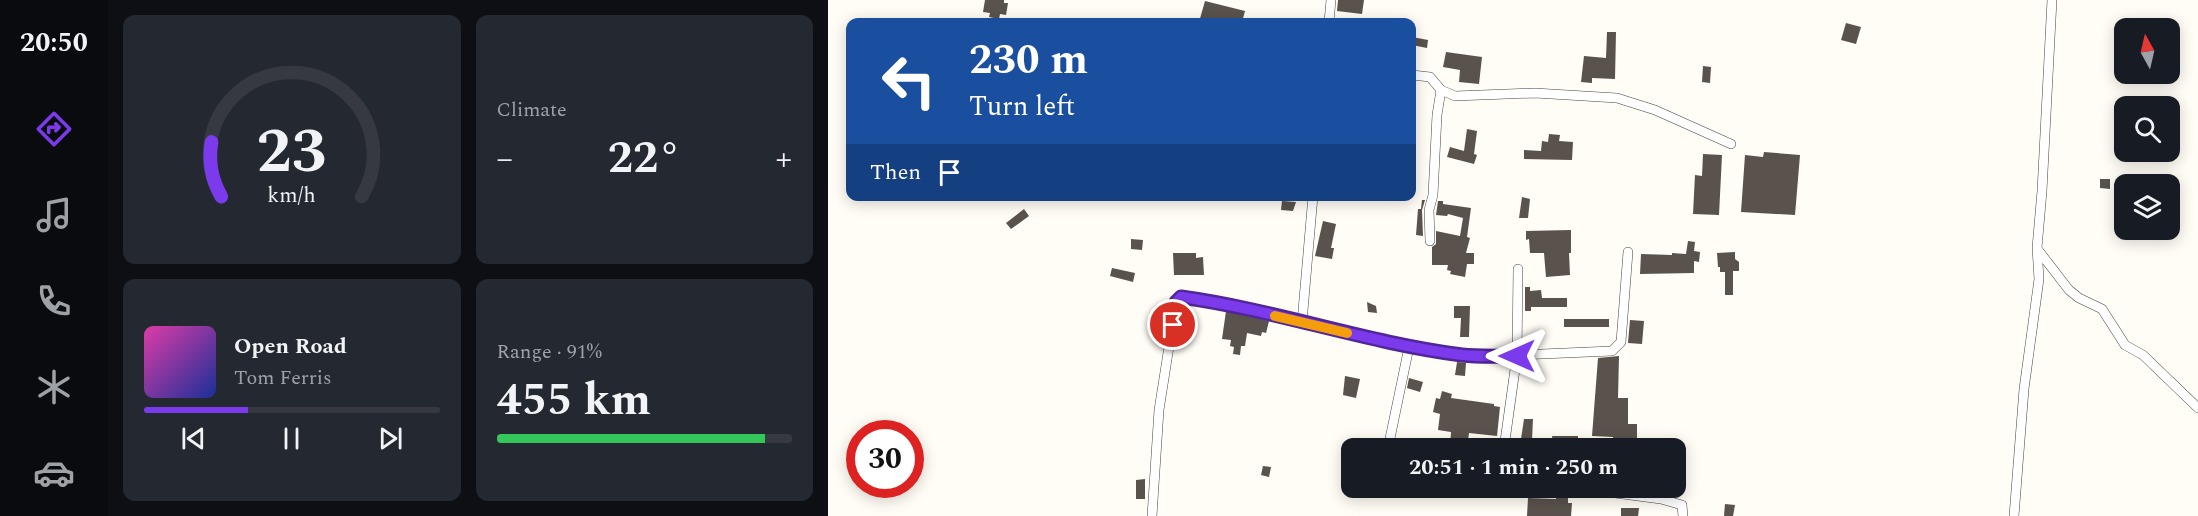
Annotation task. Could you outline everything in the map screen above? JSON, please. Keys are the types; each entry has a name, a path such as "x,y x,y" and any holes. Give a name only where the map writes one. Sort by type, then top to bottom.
{"street":[{"path":"1329,18 1331,0"},
{"path":"2014,516 2024,389 2039,279 2037,248 2052,0"},
{"path":"1416,75 1430,77 1441,90 1455,96 1535,93 1617,98 1655,110 1731,144"},
{"path":"1430,241 1429,210 1433,195 1437,115 1441,90"},
{"path":"1302,322 1313,201"},
{"path":"2037,248 2069,290 2079,298 2102,309 2125,345 2142,356 2198,408"},
{"path":"1152,516 1159,410 1176,302 1181,297 1216,302 1408,346 1465,356 1612,351 1620,342 1628,252"},
{"path":"1505,438 1517,356 1518,269"},
{"path":"1390,438 1408,346"},
{"path":"1653,498 1682,505 1683,516"}],"building":[{"path":"985,0 1004,0 1004,3 1008,3 1006,15 1000,14 999,18 989,17 990,13 983,12"},
{"path":"1338,0 1364,0 1362,14 1337,11"},
{"path":"1205,1 1245,11 1243,18 1200,18"},
{"path":"1846,23 1861,27 1856,44 1841,40"},
{"path":"1607,32 1616,32 1615,79 1592,78 1592,83 1581,82 1584,56 1606,58"},
{"path":"1416,38 1428,40 1427,48 1416,46"},
{"path":"1446,52 1482,57 1479,84 1459,82 1460,70 1443,67"},
{"path":"1703,66 1711,67 1710,83 1702,82"},
{"path":"1467,129 1477,131 1474,154 1477,155 1474,164 1447,157 1450,147 1464,151"},
{"path":"1549,134 1560,135 1559,141 1573,142 1572,160 1524,159 1524,150 1541,151 1542,141 1548,142"},
{"path":"1764,152 1800,155 1795,215 1741,212 1745,155 1763,157"},
{"path":"1703,154 1722,155 1719,215 1693,214 1695,175 1702,176"},
{"path":"2100,179 2110,179 2110,189 2100,188"},
{"path":"1522,197 1530,199 1528,218 1519,218"},
{"path":"1422,200 1425,200 1422,210 1423,236 1416,235 1418,209 1421,209"},
{"path":"1282,201 1296,202 1293,211 1281,210"},
{"path":"1438,201 1443,201 1443,204 1471,208 1467,237 1470,238 1466,253 1474,253 1474,264 1467,264 1465,277 1450,274 1451,271 1447,270 1448,265 1432,265 1432,247 1436,244 1436,231 1460,236 1463,218 1448,214 1447,216 1436,215"},
{"path":"1024,209 1029,216 1011,229 1006,223"},
{"path":"1323,221 1336,224 1331,248 1334,248 1332,259 1315,256"},
{"path":"1571,230 1570,275 1546,277 1544,253 1530,253 1526,231"},
{"path":"1131,239 1143,240 1142,250 1131,249"},
{"path":"1688,241 1695,242 1694,251 1700,252 1699,262 1694,261 1694,273 1640,274 1641,254 1686,254"},
{"path":"1735,252 1735,259 1739,262 1739,271 1733,271 1733,295 1725,295 1725,272 1720,272 1717,253"},
{"path":"1173,253 1196,253 1196,258 1203,257 1204,275 1174,275"},
{"path":"1112,268 1135,273 1133,282 1110,276"},
{"path":"1525,287 1530,287 1530,291 1541,290 1542,298 1567,298 1567,307 1531,307 1531,311 1525,311"},
{"path":"1367,302 1376,306 1377,313 1368,312"},
{"path":"1454,306 1470,306 1469,337 1460,337 1461,318 1454,318"},
{"path":"1226,311 1269,321 1266,333 1262,332 1261,336 1247,333 1245,346 1241,346 1240,355 1233,354 1234,347 1230,346 1231,340 1222,339"},
{"path":"1564,319 1609,319 1609,327 1564,327"},
{"path":"1630,320 1644,321 1642,344 1628,343"},
{"path":"1619,356 1618,398 1628,398 1628,424 1637,424 1637,438 1592,436 1598,358"},
{"path":"1457,362 1466,363 1465,376 1455,375"},
{"path":"1345,376 1360,379 1356,398 1343,395"},
{"path":"1409,378 1423,382 1420,392 1407,388"},
{"path":"1442,391 1452,394 1451,398 1494,404 1500,407 1497,436 1469,433 1468,438 1451,438 1451,432 1438,430 1440,414 1433,412 1436,398 1440,399"},
{"path":"1524,419 1533,419 1532,438 1521,438"},
{"path":"1552,436 1578,436 1578,438 1552,438"},
{"path":"1263,466 1271,467 1269,477 1261,475"},
{"path":"1145,479 1145,499 1136,499 1136,480"},
{"path":"1528,498 1568,498 1568,503 1572,503 1571,516 1527,516"},
{"path":"1725,504 1735,505 1733,516 1724,516"},
{"path":"1621,508 1639,508 1638,516 1621,516"}],"slow traffic":[{"path":"1275,316 1347,333"}],"route":[{"path":"1173,325 1176,302 1181,297 1216,302 1408,346 1465,356 1517,356"}]}
